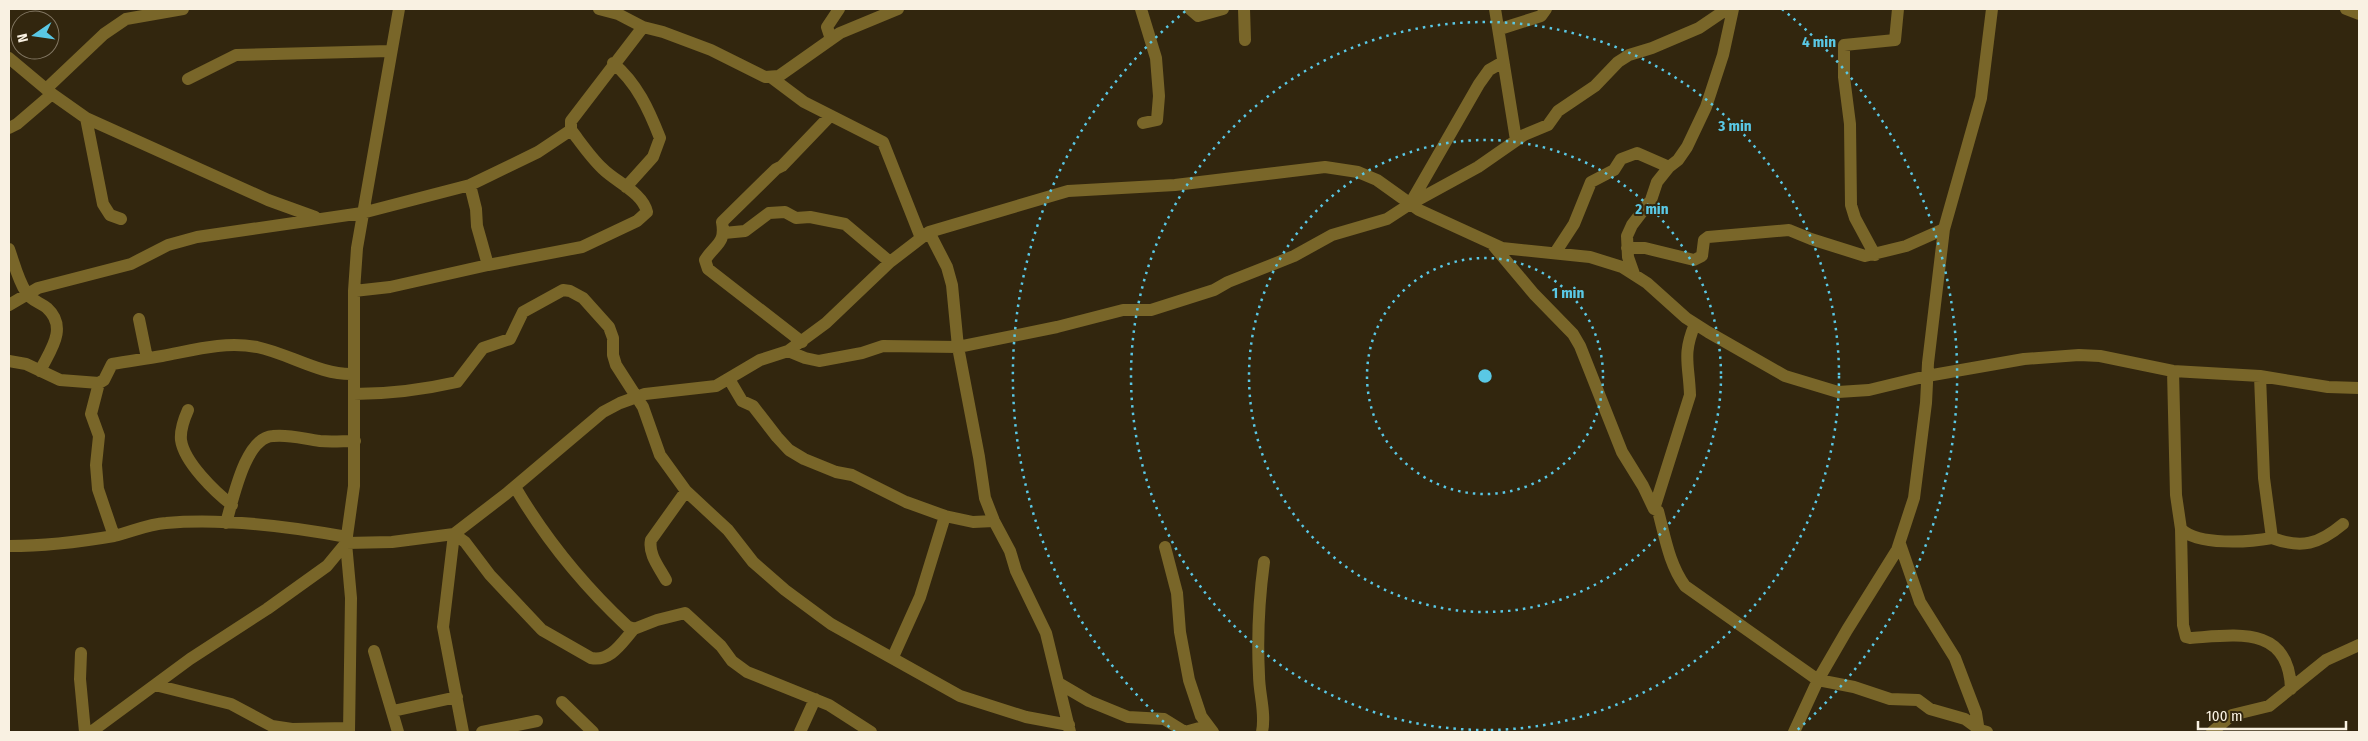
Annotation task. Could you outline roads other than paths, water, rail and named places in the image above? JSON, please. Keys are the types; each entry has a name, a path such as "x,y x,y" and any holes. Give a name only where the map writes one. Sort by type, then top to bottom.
{"street":[{"path":"9,128 17,124 104,34 126,19 183,9"},
{"path":"156,684 231,704 272,726 349,730 352,598 346,540 354,486 354,291 362,213 399,9"},
{"path":"354,394 393,394 423,390 457,382 483,348 510,339 523,312 563,290 570,290 584,298 609,327 613,338 613,355 616,365 643,407 660,455 686,491 728,530 753,562 785,590 831,624 960,696 1069,729 1060,684 1046,633 1016,571 1003,535 994,521 985,498 958,347 952,285 947,266 925,235 883,142 829,117 804,102 772,78 747,70 711,50 664,32 643,27 618,14 602,9"},
{"path":"831,39 827,27 839,9"},
{"path":"772,78 779,76 831,39 879,12 898,9"},
{"path":"1141,9 1156,58 1159,96 1156,120 1143,123"},
{"path":"1190,9 1198,16 1223,9"},
{"path":"1244,9 1245,40"},
{"path":"1495,9 1500,29 1503,62 1516,140"},
{"path":"1500,29 1541,16 1546,9"},
{"path":"788,351 819,361 862,353 883,346 958,347 1057,327 1123,310 1151,310 1214,290 1228,282 1294,256 1322,240 1386,219 1428,193 1478,167 1516,140 1548,124 1558,111 1595,86 1618,62 1629,55 1652,48 1699,28 1727,9"},
{"path":"1634,274 1627,248 1628,236 1632,225 1651,200 1657,182 1669,167 1678,160 1687,147 1706,107 1719,70 1732,9"},
{"path":"1875,254 1855,218 1851,205 1850,124 1844,77 1844,45 1895,40 1898,9"},
{"path":"1794,732 1818,680 1900,544 1914,498 1926,404 1927,376 1944,229 1981,98 1992,9"},
{"path":"2346,9 2359,14"},
{"path":"354,291 390,287 488,265 582,247 637,221 647,212 646,208 626,187 602,169 571,130 571,121 643,27"},
{"path":"188,79 236,54 390,52"},
{"path":"9,58 49,92 86,118 259,197 317,218"},
{"path":"1410,204 1479,84 1489,70 1503,62"},
{"path":"614,63 624,72 647,106 660,138 652,157 626,187"},
{"path":"802,342 708,269 705,260 719,244 724,233 722,222 776,169 786,162 829,117"},
{"path":"86,118 103,204 110,215 121,219"},
{"path":"9,305 38,288 131,264 168,245 197,237 317,218 362,213 470,185 538,152 571,130"},
{"path":"1555,253 1574,224 1591,182 1614,170 1621,158 1637,153 1669,167"},
{"path":"9,546 55,545 114,536 165,523 226,523 297,528 346,540 392,542 454,534 515,487 603,412 636,396 716,386 760,360 788,351 826,323 890,262 925,235 1068,191 1191,183 1316,167 1358,172 1387,186 1410,204 1436,219 1513,250 1590,257 1622,267 1634,274 1695,324 1786,376 1838,392 1878,389 1927,376 2031,358 2078,355 2100,356 2173,371 2260,376 2328,387 2359,388"},
{"path":"470,185 476,209 477,226 488,265"},
{"path":"724,233 745,231 768,213 785,212 796,218 810,217 845,224 890,262"},
{"path":"1627,248 1645,248 1694,260 1702,256 1704,240 1708,237 1789,230 1854,254 1865,256 1906,246 1944,229"},
{"path":"1490,242 1534,294 1573,334 1580,346 1622,452 1643,486 1654,509 1658,511 1674,568 1686,586 1818,680 1854,687 1890,699 1918,700 1930,709 1965,719 1982,732"},
{"path":"9,249 26,294 37,304 46,307 52,314 56,326 57,339 40,371"},
{"path":"139,319 147,358"},
{"path":"1654,509 1690,395 1687,377 1687,350 1695,324"},
{"path":"9,361 26,364 60,380 99,383 104,380 111,364 194,348 223,345 257,347 331,372 353,374"},
{"path":"2173,371 2176,495 2181,529 2182,625 2186,637 2238,635 2268,641 2278,647 2287,664 2291,689"},
{"path":"2260,376 2264,478 2272,538"},
{"path":"729,379 742,401 753,406 763,417 768,428 797,454 836,472 866,480 906,502 945,516 974,522 994,521"},
{"path":"99,383 92,414 99,436 96,465 98,489 114,536"},
{"path":"188,410 182,426 181,441 187,456 215,492 232,505"},
{"path":"226,523 248,456 254,446 266,437 293,436 319,441 355,441"},
{"path":"515,487 533,517 561,555 615,616 634,629"},
{"path":"666,580 652,555 651,540 686,491"},
{"path":"893,657 923,589 945,516"},
{"path":"2181,529 2193,537 2250,542 2272,538 2290,544 2312,542 2326,538 2343,524"},
{"path":"454,534 465,542 490,575 542,630 591,658 600,660 610,655 634,629 657,620 685,613 720,646 732,661 747,672 815,699 842,712 871,732"},
{"path":"454,534 443,627 463,732"},
{"path":"91,732 156,684 327,566 346,540"},
{"path":"1900,544 1920,602 1955,658 1982,732"},
{"path":"1060,684 1088,701 1128,718 1164,719 1186,732 1203,727 1213,732 1201,716 1189,680 1180,632 1177,593 1165,547"},
{"path":"1262,732 1264,721 1258,663 1261,585 1264,562"},
{"path":"2212,732 2232,715 2269,706 2326,660 2359,646"},
{"path":"374,651 398,732"},
{"path":"80,653 80,679 85,732"},
{"path":"393,711 457,697"},
{"path":"800,732 815,699"},
{"path":"562,702 593,732"},
{"path":"482,732 537,721"}]}
